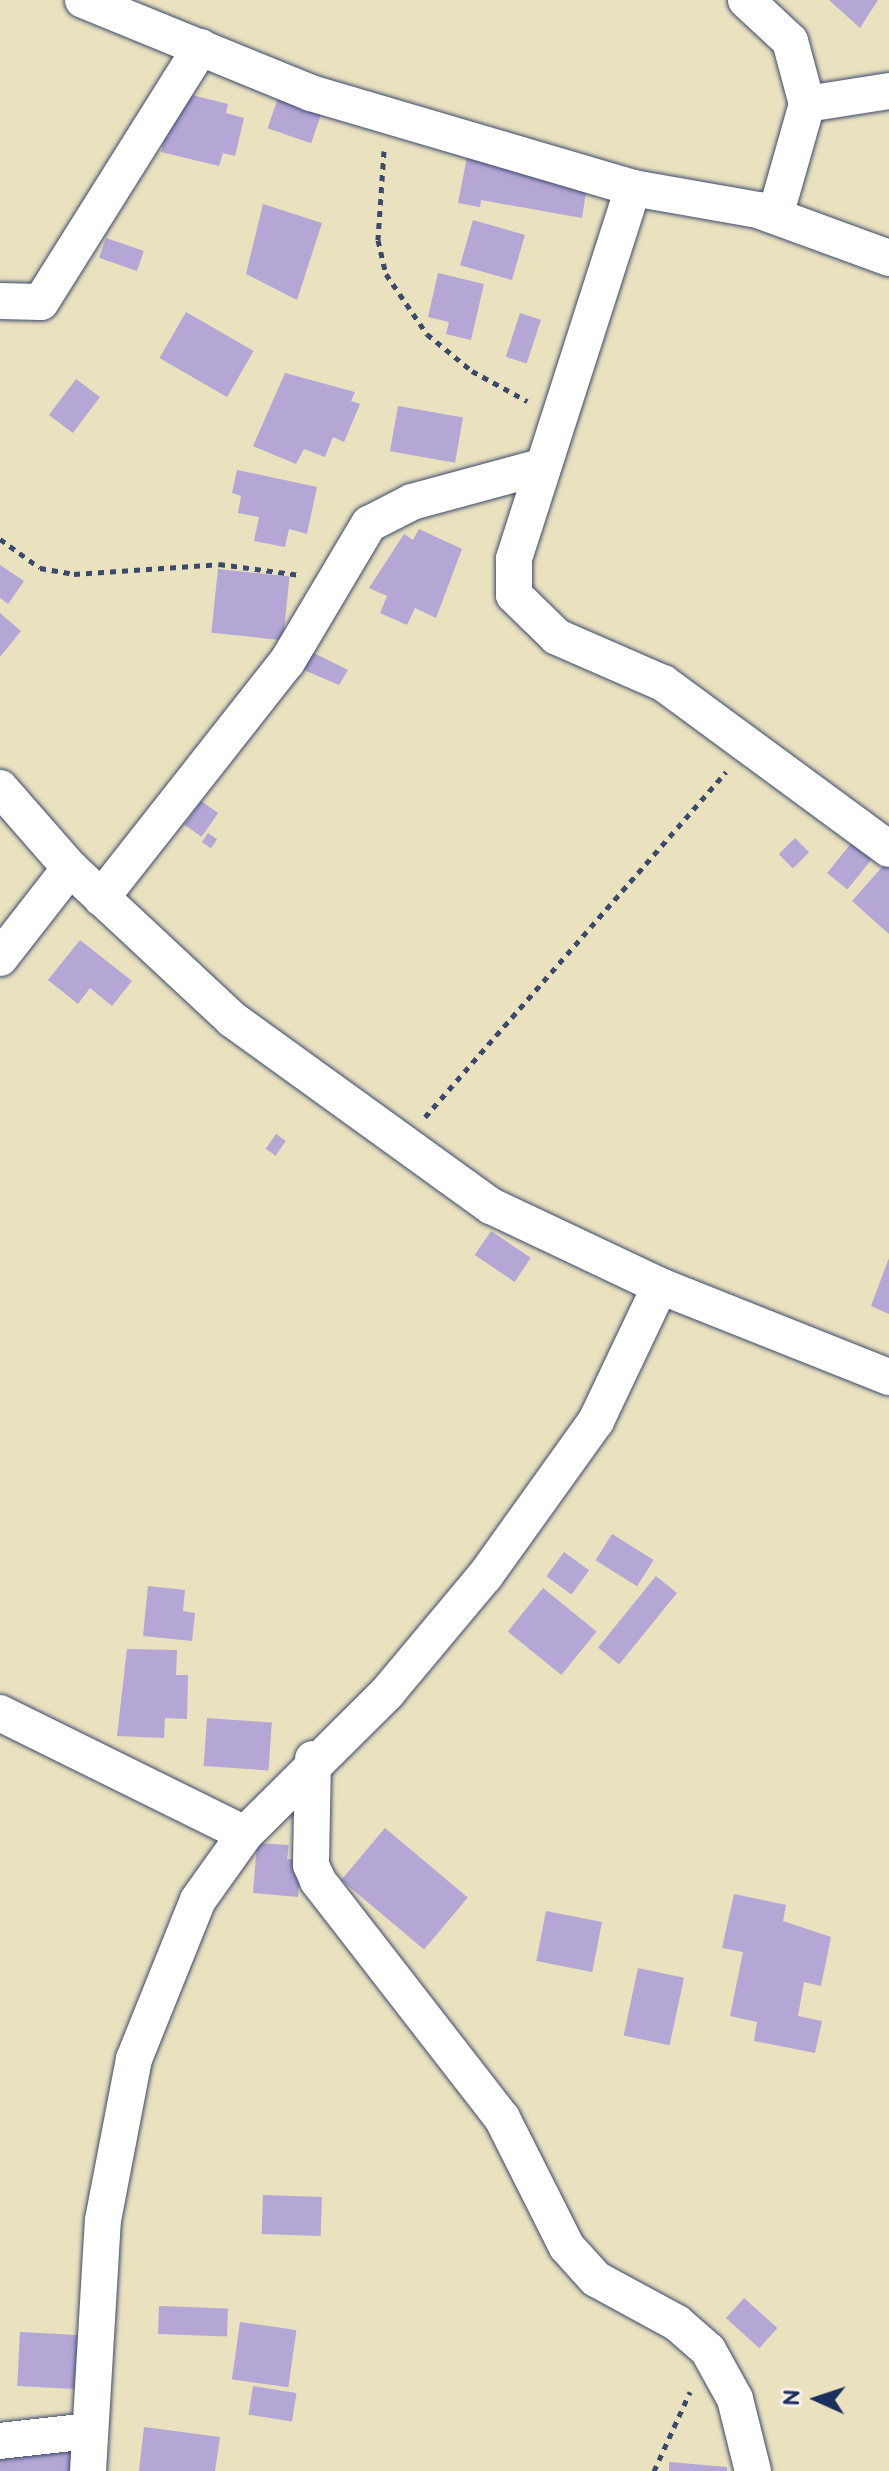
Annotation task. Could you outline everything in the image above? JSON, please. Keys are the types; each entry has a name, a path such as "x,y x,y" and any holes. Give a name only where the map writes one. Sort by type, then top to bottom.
{"street":[{"path":"83,0 381,114 633,188 775,216 889,258"},
{"path":"753,1 790,41 807,104 775,216"},
{"path":"0,301 41,302 201,47"},
{"path":"807,104 889,91"},
{"path":"633,188 556,418 514,559 514,595 557,637 663,683 746,749 889,849"},
{"path":"101,898 287,662 329,583 369,524 412,502 541,467"},
{"path":"0,788 70,868 233,1020 398,1143 491,1206 660,1286 889,1377"},
{"path":"0,958 70,868"},
{"path":"88,2471 103,2220 134,2059 198,1900 245,1834 313,1759 387,1693 485,1576 596,1421 660,1286"},
{"path":"0,1713 245,1834"},
{"path":"313,1759 318,1881 502,2118 567,2247 596,2279 677,2323 708,2350 735,2399 753,2471"},
{"path":"0,2441 89,2431"}],"path":[{"path":"381,114 384,200 378,240 386,274 427,334 472,371 556,418"},
{"path":"0,539 40,568 74,574 219,564 279,569 329,583"},
{"path":"398,1143 459,1084 746,749"},
{"path":"654,2471 708,2350"}],"building":[{"path":"829,0 878,0 860,28"},
{"path":"176,91 228,104 226,113 244,118 235,156 223,153 219,166 161,152"},
{"path":"278,98 321,113 311,143 268,128"},
{"path":"467,157 587,186 582,218 481,200 480,207 458,203"},
{"path":"263,204 322,223 297,300 246,274"},
{"path":"473,220 525,235 512,280 460,265"},
{"path":"106,238 144,251 137,271 99,258"},
{"path":"438,273 484,284 471,340 446,334 449,322 428,317"},
{"path":"186,312 254,351 227,397 160,358"},
{"path":"520,313 541,320 527,364 506,357"},
{"path":"285,373 355,392 351,401 360,404 344,442 333,437 325,457 304,449 296,464 253,446"},
{"path":"76,379 100,397 73,433 49,415"},
{"path":"398,406 463,417 455,463 390,451"},
{"path":"237,470 317,487 307,534 289,529 285,547 254,541 259,517 238,513 241,496 232,493"},
{"path":"419,529 462,549 436,618 415,608 407,625 380,613 387,596 369,588 404,534 413,540"},
{"path":"0,565 24,581 8,604 0,598"},
{"path":"218,569 290,577 283,640 211,633"},
{"path":"0,613 21,631 0,657"},
{"path":"302,647 348,670 339,685 292,665"},
{"path":"201,801 218,813 202,837 184,825"},
{"path":"208,833 217,839 211,848 202,842"},
{"path":"858,835 878,851 847,889 827,873"},
{"path":"795,838 809,852 793,868 779,854"},
{"path":"889,859 889,934 852,901"},
{"path":"80,940 132,981 112,1006 90,988 78,1004 48,980"},
{"path":"276,1134 286,1141 276,1156 266,1149"},
{"path":"491,1231 531,1258 515,1282 475,1255"},
{"path":"889,1258 889,1314 871,1306"},
{"path":"612,1534 654,1560 637,1586 596,1560"},
{"path":"564,1552 589,1570 571,1594 546,1576"},
{"path":"656,1576 677,1593 619,1664 598,1647"},
{"path":"148,1586 185,1590 183,1611 195,1613 192,1641 143,1636"},
{"path":"543,1588 597,1631 561,1675 508,1632"},
{"path":"127,1649 177,1650 176,1675 188,1675 187,1719 165,1718 164,1738 117,1736"},
{"path":"207,1718 272,1723 268,1770 204,1766"},
{"path":"385,1828 468,1897 424,1950 341,1880"},
{"path":"257,1843 289,1845 287,1859 301,1860 298,1897 253,1893"},
{"path":"734,1894 786,1905 783,1921 831,1937 821,1986 804,1982 798,2016 822,2021 815,2053 754,2041 757,2022 730,2016 743,1952 722,1948"},
{"path":"546,1911 602,1922 592,1972 536,1961"},
{"path":"638,1968 684,1978 670,2045 624,2035"},
{"path":"263,2195 322,2197 321,2236 262,2234"},
{"path":"744,2298 777,2328 759,2348 726,2318"},
{"path":"159,2306 228,2308 227,2336 158,2334"},
{"path":"240,2322 296,2330 288,2387 232,2379"},
{"path":"20,2332 87,2336 84,2389 17,2386"},
{"path":"253,2386 296,2393 292,2422 248,2415"},
{"path":"144,2427 220,2437 215,2471 139,2471"},
{"path":"72,2439 75,2471 0,2471 0,2446"},
{"path":"669,2462 727,2467 727,2471 669,2471"}]}
